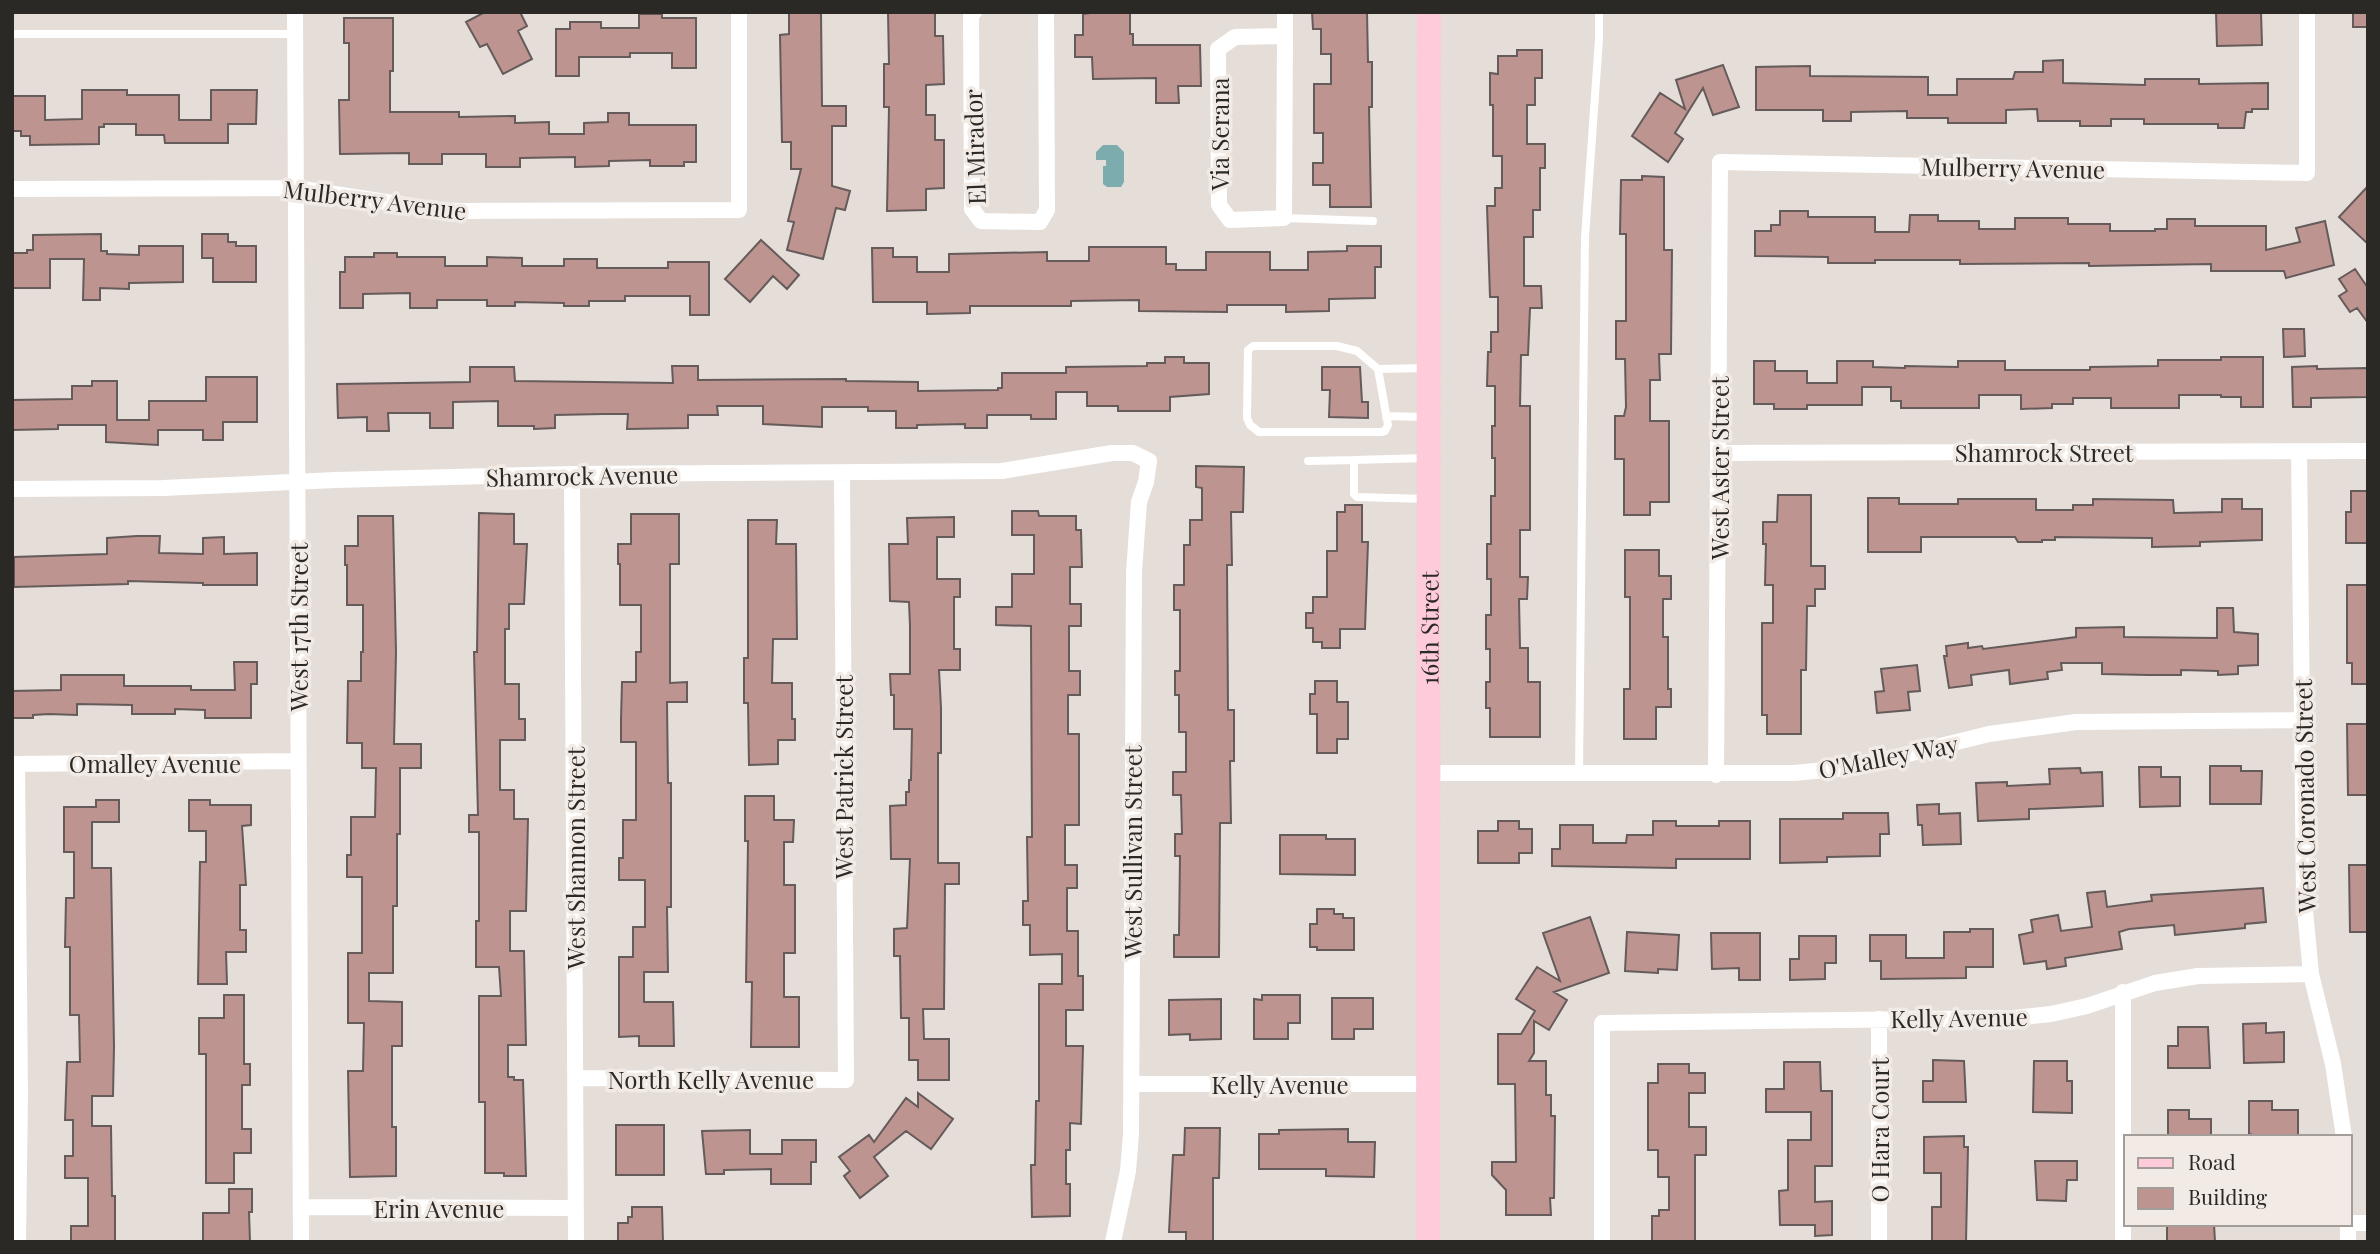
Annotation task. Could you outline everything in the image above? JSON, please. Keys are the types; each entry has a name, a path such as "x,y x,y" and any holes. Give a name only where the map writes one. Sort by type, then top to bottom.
{"main road":[{"name":"16th Street","path":"1428,1242 1429,12"}],"street":[{"name":"West 17th Street","path":"295,12 301,1242"},
{"name":"Mulberry Avenue","path":"12,189 296,188 444,211 738,210 738,12"},
{"name":"El Mirador","path":"974,12 971,15 972,209 981,221 1040,222 1047,210 1046,12"},
{"path":"1284,218 1285,12"},
{"name":"Mulberry Avenue","path":"1720,162 2307,173 2307,12"},
{"name":"Via Serana","path":"1284,218 1230,220 1219,205 1218,49 1235,37 1286,36"},
{"name":"West Aster Street","path":"1716,775 1720,162"},
{"name":"West Coronado Street","path":"2300,451 2305,900 2311,974 2333,1064 2344,1135"},
{"name":"Shamrock Street","path":"1719,453 2368,451"},
{"name":"Shamrock Avenue","path":"12,489 163,488 298,481 572,474 1002,471 1112,453 1133,453 1149,461"},
{"name":"West Sullivan Street","path":"1113,1242 1128,1171 1131,1084 1134,572 1139,502 1149,461"},
{"name":"West Patrick Street","path":"842,473 846,1080"},
{"name":"West Shannon Street","path":"572,474 576,1242"},
{"name":"O'Malley Way","path":"1429,773 1794,774 1855,767 1989,734 2076,722 2303,720"},
{"name":"Omalley Avenue","path":"15,764 298,761"},
{"path":"15,764 18,1242"},
{"name":"Kelly Avenue","path":"1602,1242 1602,1023 2014,1018 2087,1006 2155,983 2198,976 2311,974"},
{"path":"2123,992 2123,1242"},
{"name":"O Hara Court","path":"1879,1019 1879,1242"},
{"name":"North Kelly Avenue","path":"576,1078 846,1080"},
{"name":"Kelly Avenue","path":"1131,1084 1428,1084"},
{"name":"Erin Avenue","path":"301,1208 576,1208"}],"lane":[{"path":"1579,774 1585,237 1599,12"},
{"path":"12,34 295,34"},
{"path":"1284,218 1373,221"},
{"path":"1253,346 1337,346 1357,351 1378,369 1388,425 1385,431 1259,432 1250,425 1247,418 1248,350 1253,346"},
{"path":"1378,369 1429,368"},
{"path":"1386,416 1429,417"},
{"path":"1308,461 1429,458"},
{"path":"1353,460 1354,494 1357,497 1429,499"}],"water":[{"path":"1103,145 1117,145 1124,152 1124,182 1121,187 1107,187 1103,184 1103,166 1106,166 1106,160 1096,160 1096,152"}],"building":[{"path":"485,12 520,12 527,26 518,31 532,59 503,74 487,44 480,47 466,22"},
{"path":"789,12 821,12 822,106 846,106 846,126 832,126 832,186 850,191 845,210 836,208 823,259 787,250 794,222 788,221 801,169 791,169 791,142 782,142 780,35 789,34"},
{"path":"888,12 935,12 935,36 943,36 944,84 926,85 926,115 935,115 935,140 944,140 944,188 926,189 926,210 887,211 889,107 884,107 884,64 889,64"},
{"path":"1130,12 1133,45 1200,45 1201,86 1178,86 1179,103 1156,103 1156,78 1093,79 1092,57 1075,57 1075,35 1083,35 1083,14"},
{"path":"1312,12 1367,12 1368,62 1372,62 1372,107 1369,107 1371,207 1330,207 1330,185 1313,185 1313,163 1323,163 1323,133 1314,133 1314,84 1331,84 1331,54 1321,54 1321,29 1313,29"},
{"path":"2216,12 2261,12 2262,45 2217,46"},
{"path":"2353,12 2368,12 2368,27 2353,27"},
{"path":"639,14 662,14 662,18 696,18 696,68 672,68 672,53 630,53 630,57 579,57 579,76 556,76 556,29 570,29 570,22 601,22 601,28 639,28"},
{"path":"344,18 393,18 390,112 459,112 459,117 515,116 515,123 549,122 549,134 584,134 584,123 608,122 608,113 629,113 629,125 696,125 696,162 684,162 684,166 650,166 650,160 609,161 609,166 575,167 575,157 520,158 520,167 486,167 486,154 442,154 442,164 409,164 409,153 340,154 339,100 349,100 349,43 344,43"},
{"path":"1517,50 1542,50 1542,78 1535,78 1535,105 1527,105 1527,144 1545,144 1545,168 1540,168 1540,210 1533,210 1533,237 1524,237 1524,286 1541,286 1542,308 1530,308 1528,355 1521,355 1520,406 1530,406 1530,530 1520,530 1520,577 1528,577 1527,599 1519,599 1520,648 1528,648 1528,682 1540,682 1540,737 1490,737 1490,708 1486,708 1486,682 1490,682 1490,649 1486,649 1486,615 1491,615 1487,544 1491,544 1491,496 1495,496 1492,426 1495,426 1495,386 1487,386 1491,332 1498,332 1498,297 1490,297 1487,206 1495,206 1495,188 1502,188 1502,156 1493,156 1490,73 1498,74 1498,56 1517,56"},
{"path":"2063,60 2063,83 2145,85 2145,79 2199,79 2199,84 2268,83 2268,109 2252,109 2252,112 2246,112 2244,128 2218,128 2218,124 2144,124 2144,119 2111,119 2111,126 2080,126 2080,121 2038,121 2037,109 2006,110 2006,123 1948,123 1948,118 1907,118 1907,111 1851,112 1851,121 1823,121 1823,110 1756,110 1756,67 1810,66 1810,76 1928,77 1928,95 1957,95 1957,79 2013,79 2015,72 2043,72 2043,61"},
{"path":"1723,65 1739,107 1713,115 1703,88 1675,133 1683,139 1668,162 1632,136 1660,93 1685,109 1676,80"},
{"path":"82,90 127,90 127,95 179,95 179,120 211,120 211,90 257,90 256,124 228,124 228,143 165,143 164,135 136,135 136,124 104,124 104,127 99,127 99,144 30,145 30,136 21,136 21,131 12,131 12,96 45,96 45,120 82,119"},
{"path":"1642,176 1664,177 1664,250 1672,250 1671,354 1659,354 1660,380 1650,380 1650,421 1669,421 1669,502 1650,502 1650,515 1624,515 1624,459 1615,459 1615,416 1624,416 1626,407 1625,359 1616,359 1616,321 1626,321 1626,234 1620,234 1621,180 1642,180"},
{"path":"2368,186 2368,244 2339,217"},
{"path":"1780,211 1808,211 1808,217 1875,217 1875,232 1909,232 1910,215 1938,215 1938,221 1979,221 1979,229 2015,229 2015,218 2068,218 2068,224 2110,224 2110,231 2155,231 2167,229 2167,219 2195,219 2195,226 2266,226 2266,250 2300,242 2296,228 2325,221 2334,265 2286,278 2284,271 2211,271 2211,264 1960,264 1960,260 1828,263 1828,257 1755,256 1755,231 1771,231 1771,225 1780,225"},
{"path":"101,234 101,251 107,251 107,254 139,255 139,246 183,246 183,282 129,283 129,289 100,288 100,300 83,300 84,259 50,259 50,288 12,288 12,253 27,253 27,250 33,250 33,235"},
{"path":"202,234 228,234 228,242 236,242 236,246 256,246 256,282 213,282 213,258 202,258"},
{"path":"761,240 799,275 787,289 773,276 750,302 725,279"},
{"path":"1347,246 1381,246 1381,267 1375,267 1375,298 1329,299 1329,311 1286,312 1286,305 1227,305 1227,312 1139,311 1139,300 1071,301 1071,306 970,306 970,313 927,314 927,302 873,302 872,248 893,248 893,257 917,257 917,272 949,272 949,254 1047,252 1047,261 1089,261 1089,247 1166,247 1166,264 1176,264 1176,270 1206,270 1206,252 1270,252 1270,270 1308,270 1308,252 1347,251"},
{"path":"374,253 397,253 397,257 445,257 445,266 487,266 487,257 522,258 522,266 564,266 564,259 597,259 597,268 668,268 668,262 709,262 709,315 690,315 690,296 625,296 625,301 589,301 589,306 515,302 515,306 487,306 487,300 437,300 437,308 410,308 410,293 363,294 363,308 340,308 340,272 345,272 345,257 374,257"},
{"path":"2355,269 2368,288 2368,323 2357,308 2350,312 2339,296 2347,291 2339,279"},
{"path":"2283,329 2304,329 2305,356 2284,357"},
{"path":"1165,357 1184,357 1184,363 1209,363 1209,394 1170,397 1170,411 1118,411 1118,406 1087,406 1087,392 1056,392 1056,419 1031,419 1031,415 987,415 987,428 965,428 965,424 896,428 896,411 868,411 868,407 822,407 822,427 763,424 763,406 717,406 718,415 688,415 688,428 627,429 628,414 603,414 555,415 555,428 534,429 534,426 498,426 498,401 453,402 453,428 430,428 430,413 388,413 389,431 367,431 367,417 338,418 337,384 470,382 470,367 514,367 515,381 673,383 672,366 698,366 698,380 846,379 918,382 918,391 998,390 1002,388 1002,373 1066,373 1066,367 1147,366 1147,363 1165,363"},
{"path":"2221,357 2263,357 2263,407 2241,407 2241,397 2179,395 2179,408 2111,408 2111,398 2073,398 2073,404 2021,409 2021,395 1979,395 1979,408 1901,408 1901,401 1891,401 1891,387 1862,387 1862,405 1807,405 1807,409 1774,409 1774,404 1754,404 1754,361 1775,361 1775,371 1807,371 1807,383 1837,383 1837,361 1873,361 1873,367 1905,368 1958,367 1958,361 2005,361 2005,370 2090,370 2090,367 2158,366 2158,360 2221,360"},
{"path":"2317,366 2317,369 2368,368 2368,397 2311,398 2311,407 2293,407 2292,367"},
{"path":"1322,367 1360,367 1362,402 1368,402 1368,418 1329,417 1330,390 1322,390"},
{"path":"206,377 257,377 257,422 223,422 223,440 203,440 203,430 158,430 158,445 106,442 106,425 58,425 58,429 12,430 12,400 72,399 72,386 92,386 92,381 117,381 117,420 149,420 149,401 206,401"},
{"path":"1196,466 1244,467 1243,512 1231,512 1232,565 1227,565 1228,710 1234,710 1234,761 1230,761 1231,823 1220,823 1219,957 1174,957 1174,935 1179,935 1180,856 1175,856 1175,834 1182,834 1181,795 1173,795 1173,772 1186,772 1186,732 1179,732 1179,695 1175,695 1175,671 1180,671 1180,610 1174,610 1174,585 1184,585 1184,545 1190,545 1190,520 1202,520 1202,488 1196,487"},
{"path":"2351,491 2368,491 2368,543 2346,543 2346,512 2351,512"},
{"path":"1778,495 1811,495 1811,566 1825,566 1825,589 1815,589 1815,606 1807,606 1806,670 1801,670 1801,734 1767,734 1767,715 1762,715 1762,623 1773,623 1773,585 1765,585 1766,544 1763,544 1763,522 1777,522"},
{"path":"1868,498 1899,498 1899,504 1958,504 1958,499 2036,499 2036,510 2073,510 2073,505 2093,505 2093,499 2173,500 2174,513 2222,512 2222,499 2242,499 2242,509 2262,509 2262,540 2152,547 2152,538 2055,537 2055,540 2042,542 2018,542 2015,537 1921,537 1921,552 1868,552"},
{"path":"1345,505 1362,505 1362,542 1368,542 1365,629 1340,629 1340,648 1322,648 1322,642 1313,642 1313,628 1306,628 1306,613 1313,613 1313,597 1327,597 1327,551 1337,551 1337,512 1345,512"},
{"path":"1012,511 1038,511 1039,516 1076,516 1076,530 1081,530 1082,567 1070,567 1070,604 1081,604 1081,626 1069,626 1069,671 1080,671 1080,695 1068,695 1068,734 1079,734 1079,825 1065,825 1065,865 1077,865 1077,888 1067,888 1067,931 1078,931 1078,976 1083,976 1083,1010 1066,1010 1066,1046 1083,1046 1081,1124 1070,1123 1070,1150 1066,1150 1070,1216 1032,1217 1031,1165 1035,1165 1036,1101 1039,1101 1039,984 1062,984 1062,954 1030,955 1030,925 1023,925 1023,901 1028,901 1027,837 1032,837 1031,626 996,625 996,607 1012,607 1012,574 1034,574 1034,535 1012,535"},
{"path":"479,513 514,514 514,544 527,544 524,604 509,604 509,629 505,629 505,684 519,684 519,719 525,719 525,740 500,740 500,790 514,790 514,819 528,819 526,911 510,911 510,951 524,951 526,1045 508,1045 508,1077 523,1080 526,1176 485,1173 485,1102 479,1102 479,996 501,996 499,967 476,967 479,832 469,832 469,815 478,815 474,652 477,652"},
{"path":"631,514 679,514 679,564 670,564 670,683 687,682 687,702 667,702 668,783 671,783 668,972 644,972 644,1002 673,1002 674,1046 639,1046 639,1036 619,1037 619,957 633,957 633,927 645,927 645,880 619,880 619,858 623,858 623,820 636,820 636,742 621,742 621,720 622,682 636,682 636,652 641,652 641,605 620,605 618,564 618,544 631,544"},
{"path":"358,516 393,516 396,652 394,744 421,744 421,768 400,768 397,906 393,906 393,973 369,973 369,1001 402,1002 402,1046 392,1046 392,1127 396,1127 396,1176 350,1177 348,1071 363,1071 364,1023 348,1023 348,953 362,953 362,877 347,877 347,855 351,855 351,817 375,817 376,768 362,768 362,743 347,743 348,681 361,681 363,652 363,605 347,605 345,565 345,546 358,546"},
{"path":"954,517 954,537 937,537 937,579 960,579 960,597 954,597 954,649 960,649 960,670 939,670 941,753 938,753 938,863 959,863 959,884 945,884 944,1009 923,1009 924,1039 949,1039 949,1080 918,1080 918,1060 909,1060 909,1018 901,1018 900,956 894,956 894,929 907,928 910,859 891,859 890,806 906,805 906,792 909,792 911,780 912,729 894,729 894,695 891,695 890,674 910,674 910,626 909,602 890,601 889,544 908,544 907,518"},
{"path":"748,520 777,520 776,544 796,544 797,639 773,639 772,683 792,683 792,719 795,719 795,740 778,740 778,764 749,765 748,703 744,703 744,658 748,658"},
{"path":"160,536 159,553 203,554 203,538 224,537 224,554 257,553 257,585 128,581 128,584 14,587 14,557 107,554 107,538"},
{"path":"1625,550 1659,550 1659,576 1671,576 1671,599 1663,599 1663,637 1668,637 1668,689 1671,689 1671,707 1656,707 1656,739 1624,739 1624,689 1630,689 1630,597 1625,597"},
{"path":"2347,585 2368,585 2368,684 2352,684 2352,663 2347,663"},
{"path":"2217,608 2233,608 2234,632 2258,634 2258,665 2238,666 2238,674 2218,675 2218,671 2181,670 2181,675 2149,675 2102,674 2102,663 2061,663 2062,670 2047,672 2048,679 2010,684 2009,670 1971,675 1972,685 1949,688 1944,656 1947,656 1946,646 1968,643 1968,648 1982,646 1983,649 2076,637 2076,628 2124,627 2124,637 2217,638"},
{"path":"234,662 257,662 257,684 251,684 251,718 205,718 205,710 175,709 175,714 132,714 132,705 77,704 77,715 49,714 33,715 33,718 12,718 12,691 61,690 61,675 124,675 124,686 191,686 191,690 235,690"},
{"path":"1917,665 1920,691 1908,692 1910,710 1877,713 1875,692 1884,691 1881,669"},
{"path":"1315,681 1337,681 1337,702 1348,702 1348,739 1337,739 1337,753 1317,753 1317,714 1310,714 1310,694 1315,694"},
{"path":"2347,724 2368,724 2368,795 2348,795"},
{"path":"2210,766 2241,766 2241,771 2262,771 2261,804 2210,804"},
{"path":"2139,767 2161,767 2161,777 2180,777 2180,806 2140,807"},
{"path":"2080,768 2081,773 2102,772 2103,806 2029,809 2029,819 1978,821 1976,783 2007,782 2007,786 2050,784 2049,769"},
{"path":"745,796 774,796 774,820 794,820 793,842 784,842 784,885 795,885 795,953 784,953 784,997 799,997 799,1047 751,1047 752,982 746,982 748,841 745,841"},
{"path":"96,800 119,800 119,822 92,822 92,868 111,868 114,1046 113,1096 92,1096 92,1126 111,1126 115,1242 71,1242 71,1226 88,1226 88,1178 65,1178 65,1156 73,1156 73,1120 65,1120 67,1062 80,1062 79,1015 70,1015 70,947 65,947 66,898 74,898 74,852 64,852 64,807 96,807"},
{"path":"189,800 210,800 210,805 251,805 251,825 242,826 246,885 240,885 240,930 246,930 246,952 226,952 227,984 198,984 200,862 206,862 206,831 189,831"},
{"path":"1939,804 1939,814 1960,813 1961,844 1923,845 1917,805"},
{"path":"1843,813 1888,813 1889,834 1880,834 1880,856 1827,857 1827,862 1780,863 1780,819 1843,819"},
{"path":"1498,821 1519,821 1519,829 1532,829 1532,853 1519,853 1519,863 1478,863 1478,831 1498,831"},
{"path":"1653,821 1676,821 1676,826 1719,826 1719,821 1750,821 1750,859 1676,859 1676,868 1552,866 1552,849 1560,849 1560,825 1593,825 1593,843 1626,843 1627,835 1653,835"},
{"path":"1280,835 1326,835 1326,839 1355,839 1355,875 1280,874"},
{"path":"2349,865 2368,865 2368,932 2350,932"},
{"path":"2263,888 2266,922 2245,924 2245,928 2175,935 2174,925 2129,929 2119,932 2122,949 2065,958 2066,966 2047,969 2046,961 2024,964 2019,935 2033,932 2031,920 2058,915 2061,931 2092,927 2087,893 2105,891 2107,907 2152,901 2151,895"},
{"path":"1317,909 1334,909 1334,914 1343,914 1343,918 1354,918 1354,950 1317,950 1317,947 1310,947 1310,924 1317,924"},
{"path":"1590,917 1609,973 1554,992 1567,1000 1549,1030 1534,1021 1534,1053 1529,1061 1546,1061 1546,1095 1551,1095 1551,1116 1555,1116 1554,1198 1550,1198 1551,1215 1506,1215 1506,1190 1492,1175 1492,1162 1516,1162 1515,1084 1498,1084 1498,1034 1521,1034 1535,1011 1516,999 1537,967 1560,981 1543,933"},
{"path":"1970,929 1993,929 1993,967 1966,967 1966,978 1881,979 1881,961 1870,961 1870,935 1906,935 1906,958 1944,958 1944,932 1970,932"},
{"path":"1627,932 1679,935 1677,970 1658,969 1658,973 1625,971"},
{"path":"1711,933 1760,933 1760,980 1739,980 1739,968 1712,969"},
{"path":"1799,936 1836,936 1836,963 1825,963 1825,979 1790,980 1790,959 1799,959"},
{"path":"224,995 244,995 244,1064 250,1064 250,1085 242,1085 242,1129 251,1129 251,1153 234,1153 234,1183 206,1183 206,1054 199,1054 199,1018 224,1018"},
{"path":"1262,995 1300,995 1300,1023 1288,1023 1288,1039 1254,1039 1254,999 1262,1000"},
{"path":"1332,998 1373,998 1373,1029 1354,1029 1354,1039 1332,1039"},
{"path":"1221,999 1221,1039 1190,1040 1190,1034 1169,1035 1169,1000"},
{"path":"2266,1023 2266,1033 2284,1032 2284,1062 2244,1063 2243,1024"},
{"path":"2178,1027 2208,1027 2210,1068 2168,1068 2168,1046 2178,1046"},
{"path":"1933,1060 1964,1061 1966,1102 1923,1102 1923,1081 1933,1081"},
{"path":"2034,1061 2067,1061 2067,1081 2072,1081 2072,1113 2033,1112"},
{"path":"1784,1062 1820,1062 1821,1091 1832,1091 1832,1166 1815,1166 1815,1202 1832,1201 1832,1235 1815,1236 1815,1225 1780,1225 1779,1191 1788,1190 1788,1140 1811,1140 1811,1112 1766,1112 1766,1089 1784,1089"},
{"path":"1658,1064 1689,1064 1689,1073 1705,1073 1705,1093 1689,1093 1689,1127 1706,1127 1706,1155 1695,1155 1695,1242 1652,1242 1652,1216 1659,1216 1659,1210 1669,1210 1669,1177 1658,1177 1658,1150 1648,1150 1648,1083 1658,1083"},
{"path":"918,1093 953,1119 931,1149 906,1131 874,1157 888,1176 860,1198 844,1176 850,1171 839,1157 869,1135 874,1142 906,1098 918,1107"},
{"path":"2249,1101 2272,1101 2272,1110 2298,1110 2298,1135 2249,1134"},
{"path":"2168,1110 2189,1110 2189,1119 2211,1119 2211,1135 2168,1135"},
{"path":"616,1125 664,1125 664,1175 616,1175"},
{"path":"1185,1128 1220,1128 1219,1178 1213,1178 1213,1242 1186,1242 1186,1232 1169,1232 1173,1155 1184,1155"},
{"path":"1348,1129 1348,1142 1375,1142 1374,1177 1326,1176 1326,1169 1259,1169 1259,1134 1279,1134 1279,1130"},
{"path":"750,1130 750,1154 782,1154 782,1140 816,1140 816,1162 811,1162 811,1184 771,1184 771,1169 724,1170 724,1174 706,1174 702,1131"},
{"path":"1964,1136 1964,1147 1968,1147 1966,1242 1932,1242 1932,1207 1941,1207 1941,1173 1924,1173 1924,1137"},
{"path":"2035,1161 2077,1161 2077,1180 2067,1180 2066,1201 2037,1200"},
{"path":"229,1189 252,1189 252,1212 249,1212 250,1242 203,1242 203,1213 229,1213"},
{"path":"632,1207 662,1207 663,1242 618,1242 618,1223 628,1223 628,1217 632,1217"},
{"path":"2167,1226 2214,1226 2215,1242 2167,1242"}]}
